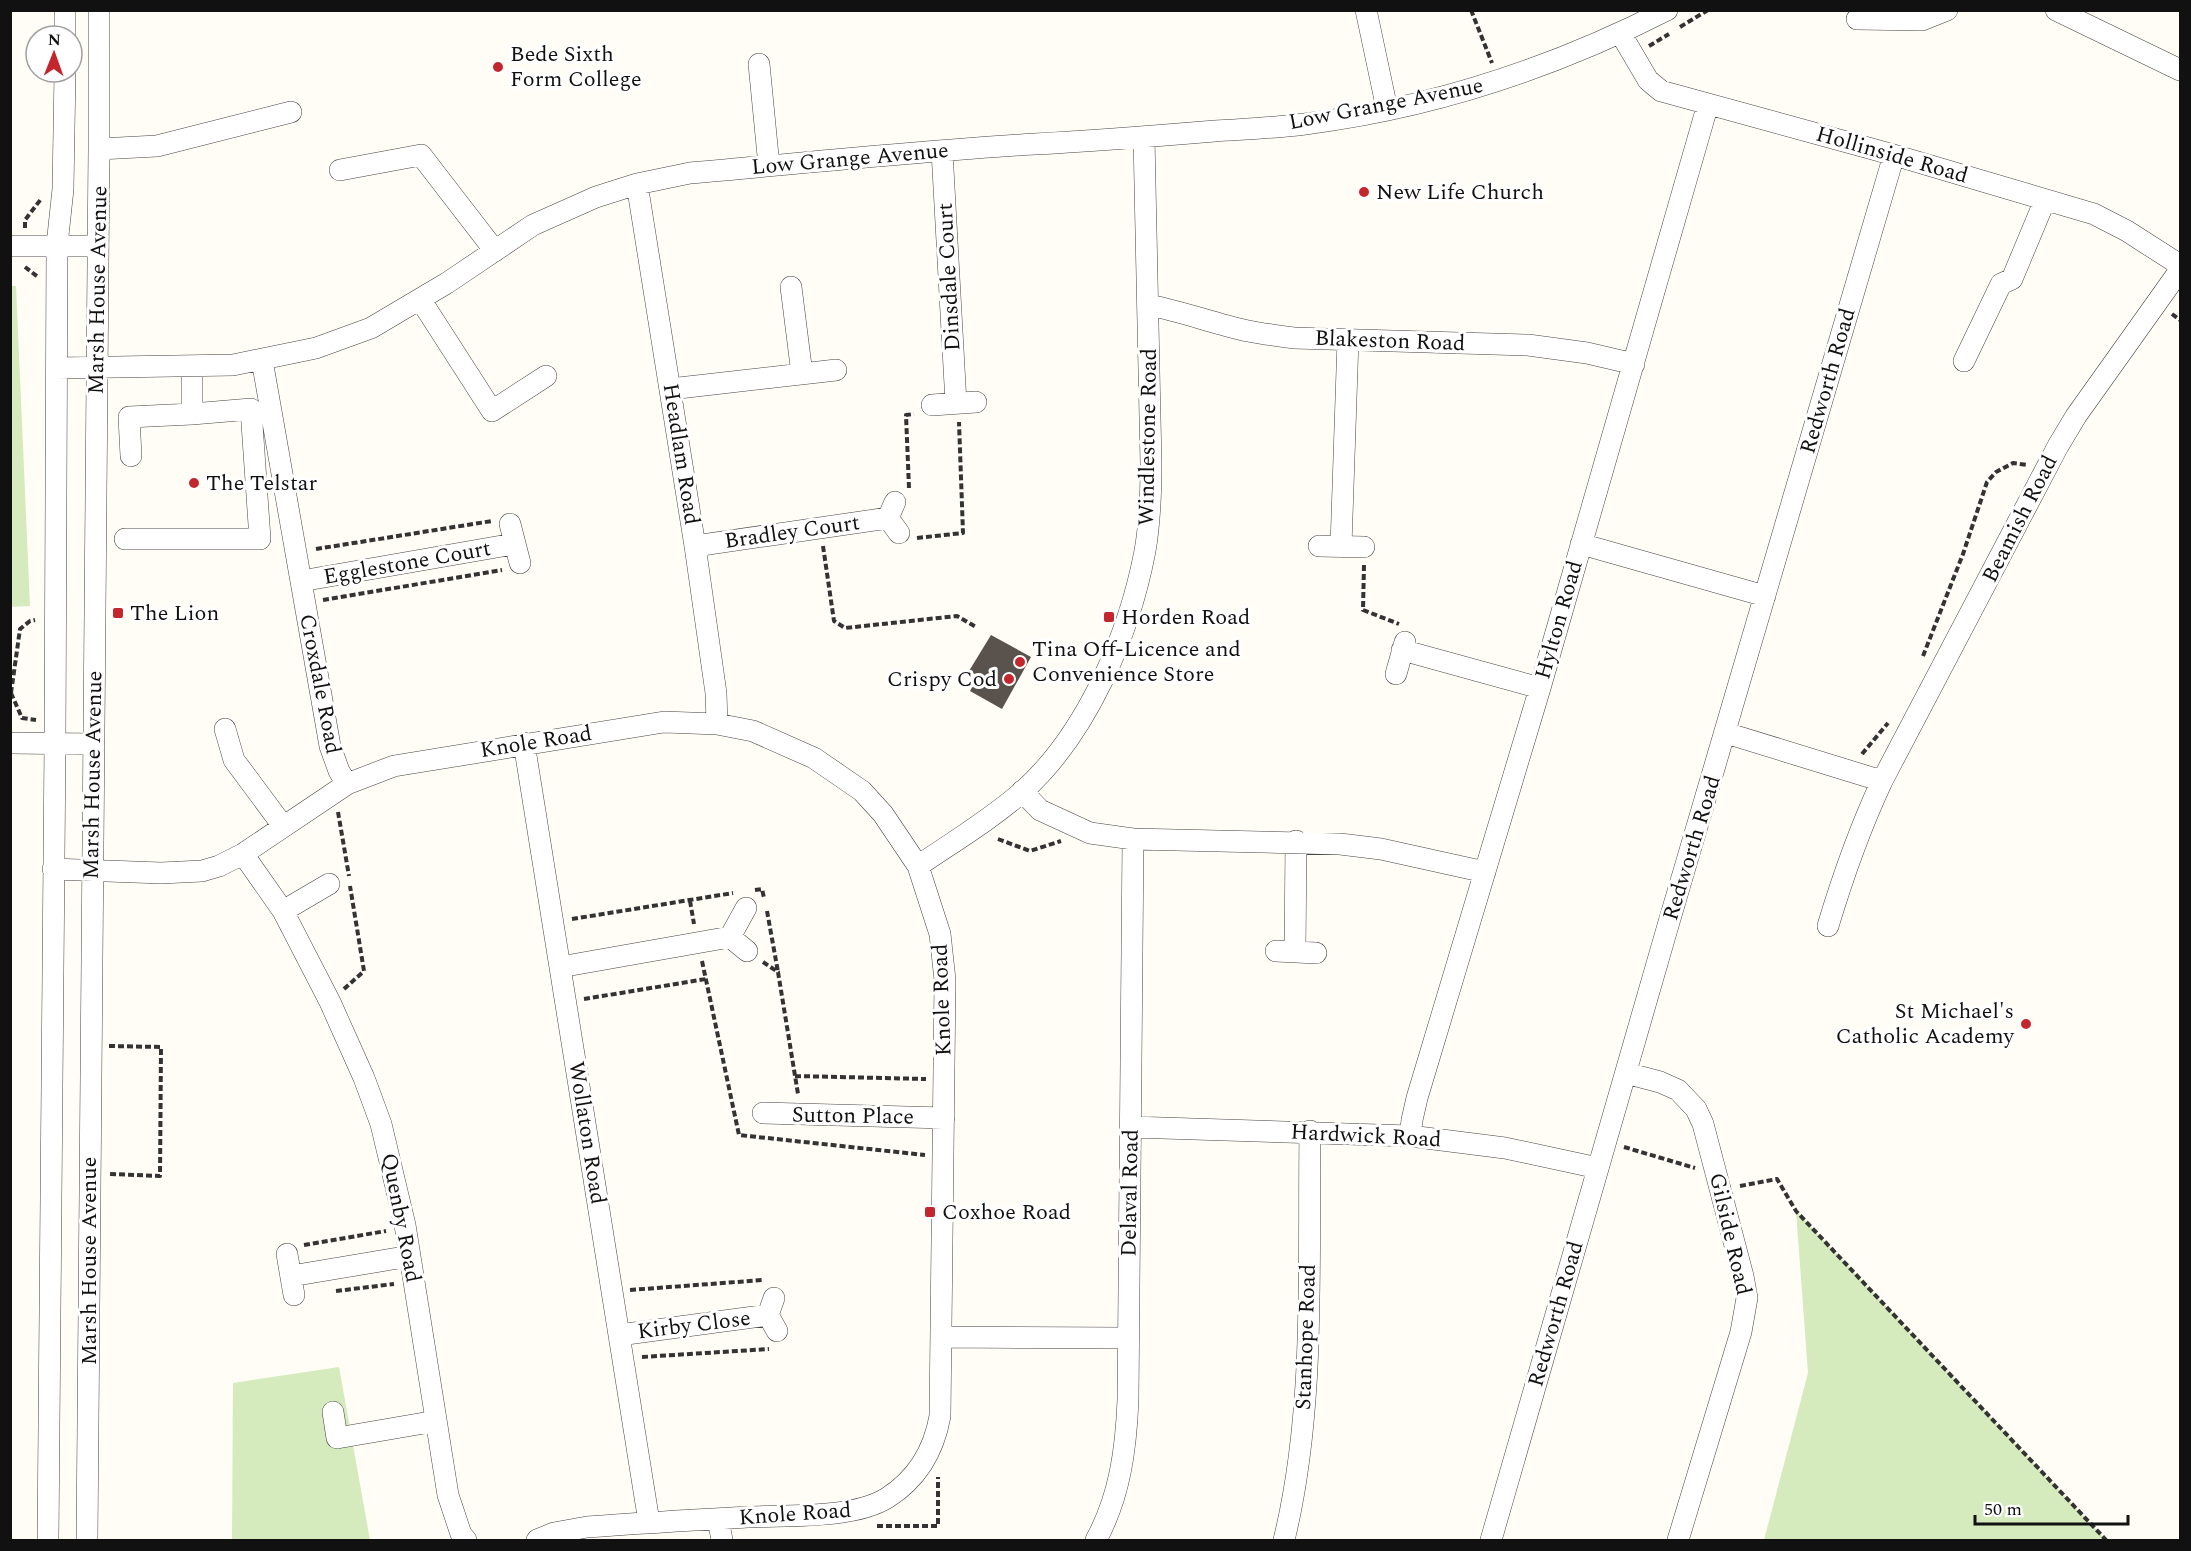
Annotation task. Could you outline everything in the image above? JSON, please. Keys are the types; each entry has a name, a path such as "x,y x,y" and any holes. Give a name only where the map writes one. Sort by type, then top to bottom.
{"street":[{"name":"Marsh House Avenue","path":"87,1540 99,10"},
{"path":"1366,10 1387,109"},
{"name":"Low Grange Avenue","path":"57,368 232,365 316,348 371,328 420,299 533,225 596,197 637,184 690,173 942,151 1305,124 1387,109 1499,81 1621,34 1667,10"},
{"path":"1857,19 1922,20 1947,10"},
{"path":"2056,10 2086,17 2181,70"},
{"name":"Hollinside Road","path":"1621,34 1648,80 1661,91 1894,155 2094,214 2127,231 2181,265"},
{"path":"759,64 769,166"},
{"name":"Marsh House Avenue","path":"48,1540 53,869 45,743 55,616 57,245 63,189 64,84"},
{"name":"Hylton Road","path":"1410,1136 1417,1098 1540,688 1708,104"},
{"path":"99,149 157,146 291,112"},
{"name":"Windlestone Road","path":"918,866 1022,791 1066,743 1101,681 1136,591 1145,550 1150,508 1144,137"},
{"name":"Dinsdale Court","path":"942,151 963,402"},
{"path":"340,170 421,155 495,251"},
{"name":"Redworth Road","path":"1491,1540 1894,155"},
{"name":"Headlam Road","path":"637,184 695,546 716,693 717,724"},
{"path":"1964,361 2001,285 2012,279 2044,200"},
{"path":"10,246 98,246"},
{"name":"Beamish Road","path":"1827,932 1852,853 1882,781 2044,473 2076,416 2181,270"},
{"path":"791,287 802,374"},
{"path":"420,299 492,411 546,376"},
{"name":"Blakeston Road","path":"1148,305 1171,309 1247,331 1294,338 1528,345 1587,353 1634,364"},
{"path":"1341,546 1348,340"},
{"name":"Croxdale Road","path":"262,360 330,746 339,771 341,787"},
{"path":"192,366 192,414"},
{"path":"670,389 836,370"},
{"path":"932,405 963,402"},
{"path":"125,539 260,539 251,409 129,417 131,456"},
{"name":"Bradley Court","path":"695,546 894,518"},
{"name":"Egglestone Court","path":"301,582 515,544"},
{"path":"1581,544 1765,596"},
{"path":"1319,546 1364,547"},
{"path":"1396,674 1404,646 1540,688"},
{"name":"Knole Road","path":"53,869 186,873 219,866 243,854 341,787 394,766 664,722 717,724 753,731 783,743 814,758 839,774 862,791 883,814 918,866 940,934 945,980 940,1416 937,1434 928,1455 904,1486 886,1499 864,1508 843,1512 587,1527 554,1533 537,1540"},
{"path":"225,729 234,760 283,826"},
{"path":"1726,733 1882,781"},
{"path":"10,743 94,744"},
{"name":"Wollaton Road","path":"524,743 649,1522"},
{"path":"1022,791 1040,810 1083,830 1133,839 1340,844 1381,849 1485,872"},
{"name":"Delaval Road","path":"1096,1540 1111,1506 1121,1474 1126,1444 1133,839"},
{"path":"1295,952 1296,842"},
{"name":"Quenby Road","path":"243,854 283,911 330,1002 364,1078 381,1125 406,1228 448,1495 461,1534 466,1540"},
{"path":"283,911 329,884"},
{"path":"560,967 730,937 754,900"},
{"path":"730,937 747,951"},
{"name":"Gilside Road","path":"1626,1073 1660,1082 1678,1090 1688,1099 1703,1124 1747,1298 1741,1332 1678,1540"},
{"name":"Sutton Place","path":"763,1113 944,1118"},
{"name":"Hardwick Road","path":"1131,1127 1410,1136 1505,1148 1599,1168"},
{"name":"Stanhope Road","path":"1284,1540 1298,1476 1304,1417 1310,1131"},
{"path":"287,1254 292,1285 410,1256"},
{"name":"Kirby Close","path":"619,1335 773,1315"},
{"path":"942,1337 1128,1338"},
{"path":"333,1412 337,1438 436,1421"},
{"path":"718,1519 722,1540"}],"path":[{"path":"1471,10 1499,81"},
{"path":"932,405 930,413 906,415 910,488 894,518 900,540 963,533 963,402"},
{"path":"1920,661 1963,554 1987,482 1996,472 2013,463 2032,466 2044,473"},
{"path":"820,528 834,621 844,628 957,616 976,627"},
{"path":"1364,547 1364,610 1407,627 1404,646"},
{"path":"45,743 36,720 22,718 11,693 20,628 30,621 55,616"},
{"path":"1856,773 1859,758 1888,722"},
{"path":"330,1002 364,971 341,787"},
{"path":"998,839 1030,851 1062,841 1083,830"},
{"path":"553,922 690,901 754,900 778,972 801,1115"},
{"path":"690,901 739,1135 943,1157"},
{"path":"747,951 778,972"},
{"path":"566,1002 706,979"},
{"path":"90,1174 160,1176 161,1047 91,1046"},
{"path":"795,1076 944,1079"},
{"path":"1606,1142 1719,1182 1777,1179 1796,1211 2106,1540"},
{"path":"287,1254 291,1247 406,1228"},
{"path":"332,1292 414,1281"},
{"path":"864,1508 864,1526 938,1526 938,1474 928,1455"}],"green space":[{"path":"10,286 16,286 30,606 11,607"},
{"path":"1796,1211 2106,1540 1764,1540 1808,1373"},
{"path":"339,1367 370,1540 232,1540 233,1383"}],"building":[{"path":"991,635 1031,657 1002,709 970,691 978,676 969,671"}],"place":[{"name":"Bede Sixth Form College","path":"498,67"},
{"name":"New Life Church","path":"1364,192"},
{"name":"The Telstar","path":"194,483"},
{"name":"The Lion","path":"118,613"},
{"name":"Horden Road","path":"1109,617"},
{"name":"Tina Off-Licence and Convenience Store","path":"1020,662"},
{"name":"Crispy Cod","path":"1009,679"},
{"name":"St Michael's Catholic Academy","path":"2026,1024"},
{"name":"Coxhoe Road","path":"930,1212"}]}
